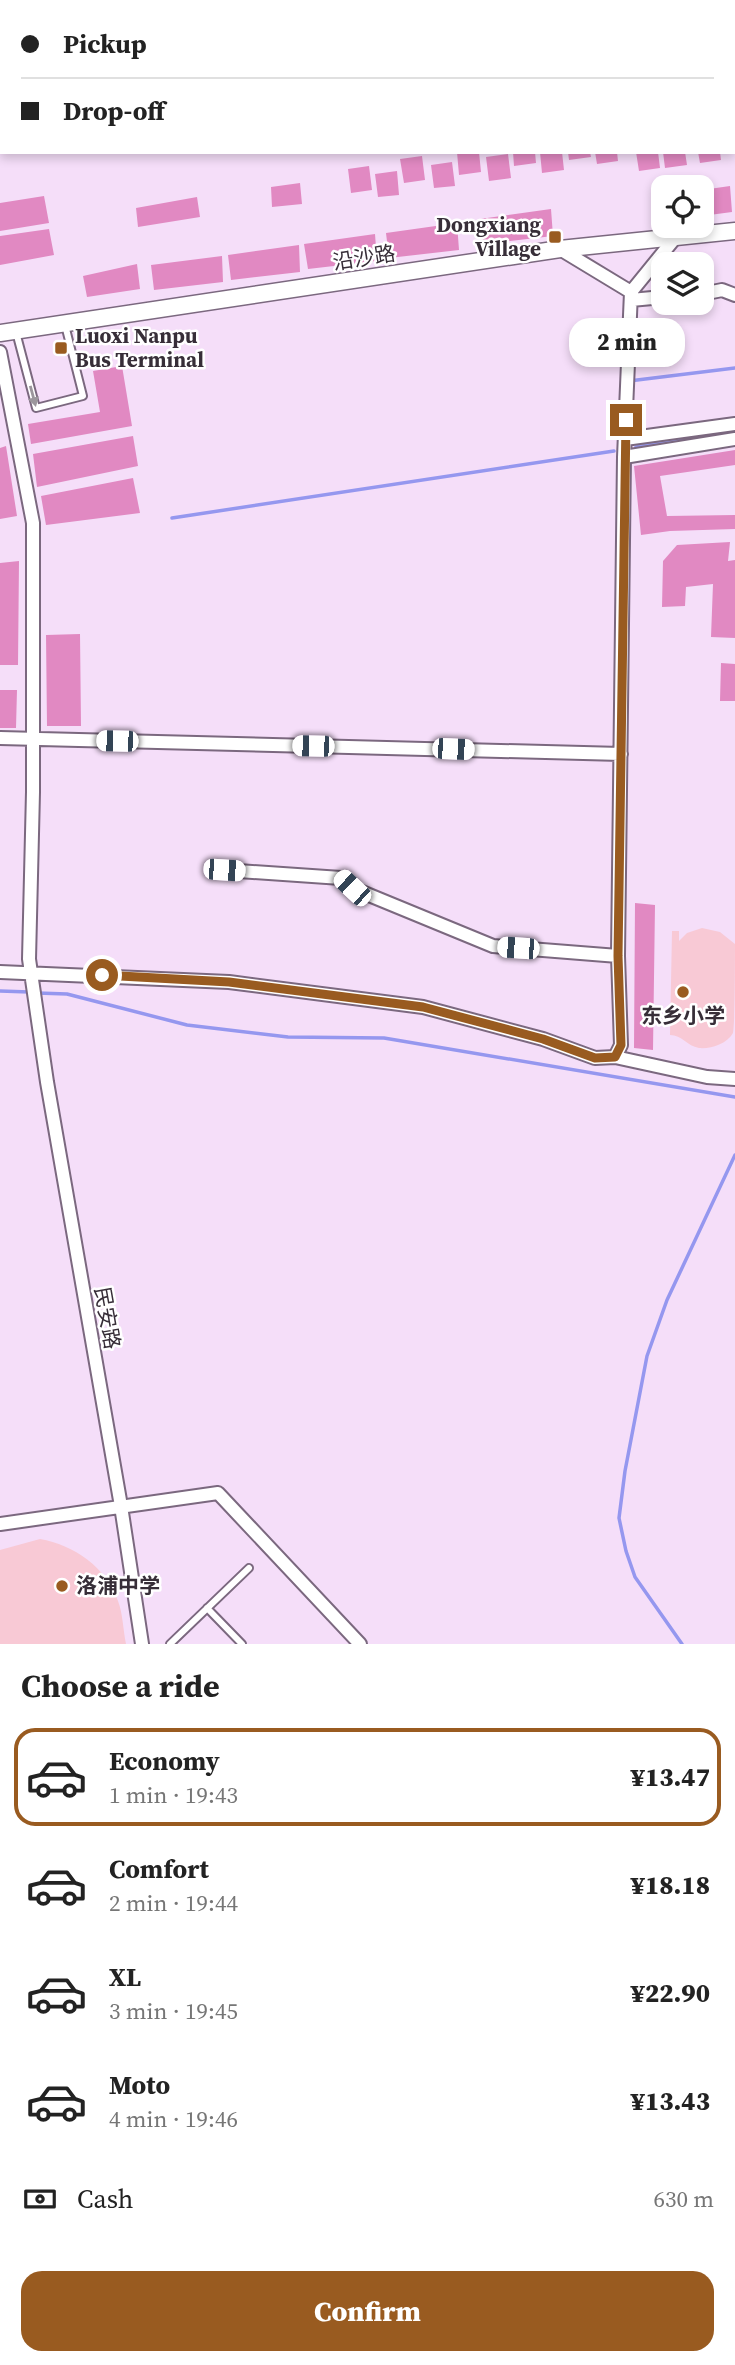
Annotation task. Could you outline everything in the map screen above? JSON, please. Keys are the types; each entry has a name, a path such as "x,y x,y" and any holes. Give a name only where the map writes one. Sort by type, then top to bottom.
{"street":[{"name":"沿沙路","path":"714,233 735,231"},
{"name":"沿沙路","path":"8,332 560,249 675,238"},
{"path":"615,1057 621,1045 618,956 624,457 631,296 675,238"},
{"path":"560,249 631,296 651,297"},
{"path":"714,292 722,290 735,295"},
{"name":"民安路","path":"0,352 33,523 31,972 72,1235 121,1506 142,1644"},
{"path":"625,439 735,424"},
{"path":"624,457 735,439"},
{"path":"0,738 621,754"},
{"path":"224,870 341,878 352,888 493,946 618,956"},
{"path":"0,972 229,982 423,1007 543,1039 595,1058 615,1057 707,1077 735,1079"},
{"path":"0,1524 218,1493 360,1644"}],"lane":[{"path":"8,332 36,408 83,396 65,325"},
{"path":"170,1644 249,1568"},
{"path":"207,1608 242,1644"}],"shaded area":[{"path":"702,928 720,932 735,944 735,1005 733,1033 730,1037 713,1047 699,1048 670,1035 672,931 679,931 679,941 687,933"},
{"name":"洛浦中学","path":"40,1539 76,1552 106,1578 120,1606 126,1644 0,1644 0,1550"}],"building":[{"path":"457,154 479,154 481,172 459,175"},
{"path":"508,154 511,178 489,181 486,157"},
{"path":"513,154 535,154 536,163 514,166"},
{"path":"540,154 562,154 564,170 542,173"},
{"path":"568,154 590,154 591,157 569,160"},
{"path":"595,154 617,154 618,161 597,164"},
{"path":"636,154 658,154 660,168 639,171"},
{"path":"663,154 685,154 687,165 665,168"},
{"path":"698,154 720,154 721,160 700,163"},
{"path":"422,156 425,180 404,183 400,159"},
{"path":"452,162 455,186 434,188 431,165"},
{"path":"369,166 372,190 351,193 348,169"},
{"path":"397,171 399,195 378,197 375,174"},
{"path":"300,183 302,204 272,207 271,187"},
{"path":"730,186 732,212 714,214 714,188"},
{"path":"44,196 49,223 0,231 0,203"},
{"path":"197,197 200,217 138,227 136,208"},
{"path":"551,209 553,236 484,244 480,219"},
{"path":"457,223 459,250 389,258 386,233"},
{"path":"49,229 54,255 0,265 0,236"},
{"path":"375,234 377,261 308,269 304,244"},
{"path":"299,245 300,272 231,280 228,255"},
{"path":"222,256 223,282 154,290 151,265"},
{"path":"137,264 140,289 87,297 83,276"},
{"path":"122,366 132,426 31,444 28,424 100,412 93,371"},
{"path":"133,436 138,466 37,487 33,454"},
{"path":"6,446 17,516 0,519 0,448"},
{"path":"735,450 735,465 660,476 667,516 735,515 735,529 670,531 641,535 634,466"},
{"path":"133,478 140,513 46,525 41,496"},
{"path":"730,542 728,561 735,560 735,638 711,637 713,584 686,587 685,606 662,607 663,561 677,545"},
{"path":"19,561 18,665 0,665 0,563"},
{"path":"80,634 81,726 47,726 46,635"},
{"path":"721,663 735,664 735,701 720,701"},
{"path":"0,690 17,690 16,728 0,728"},
{"path":"635,903 655,905 653,1050 634,1048"}],"waterway":[{"path":"629,381 735,368"},
{"path":"636,447 735,431"},
{"path":"172,518 614,451"},
{"path":"0,991 29,992"},
{"path":"37,993 67,994 187,1025 288,1037 384,1038 735,1097"},
{"path":"682,1644 635,1577 619,1518 647,1356 667,1300 735,1155"}],"place":[{"name":"Dongxiang Village","path":"555,237"},
{"name":"Luoxi Nanpu Bus Terminal","path":"61,348"},
{"name":"东乡小学","path":"683,992"},
{"name":"洛浦中学","path":"62,1586"}],"route":[{"path":"102,975 229,982 423,1007 543,1039 595,1058 615,1057 621,1045 618,956 626,420"}]}
